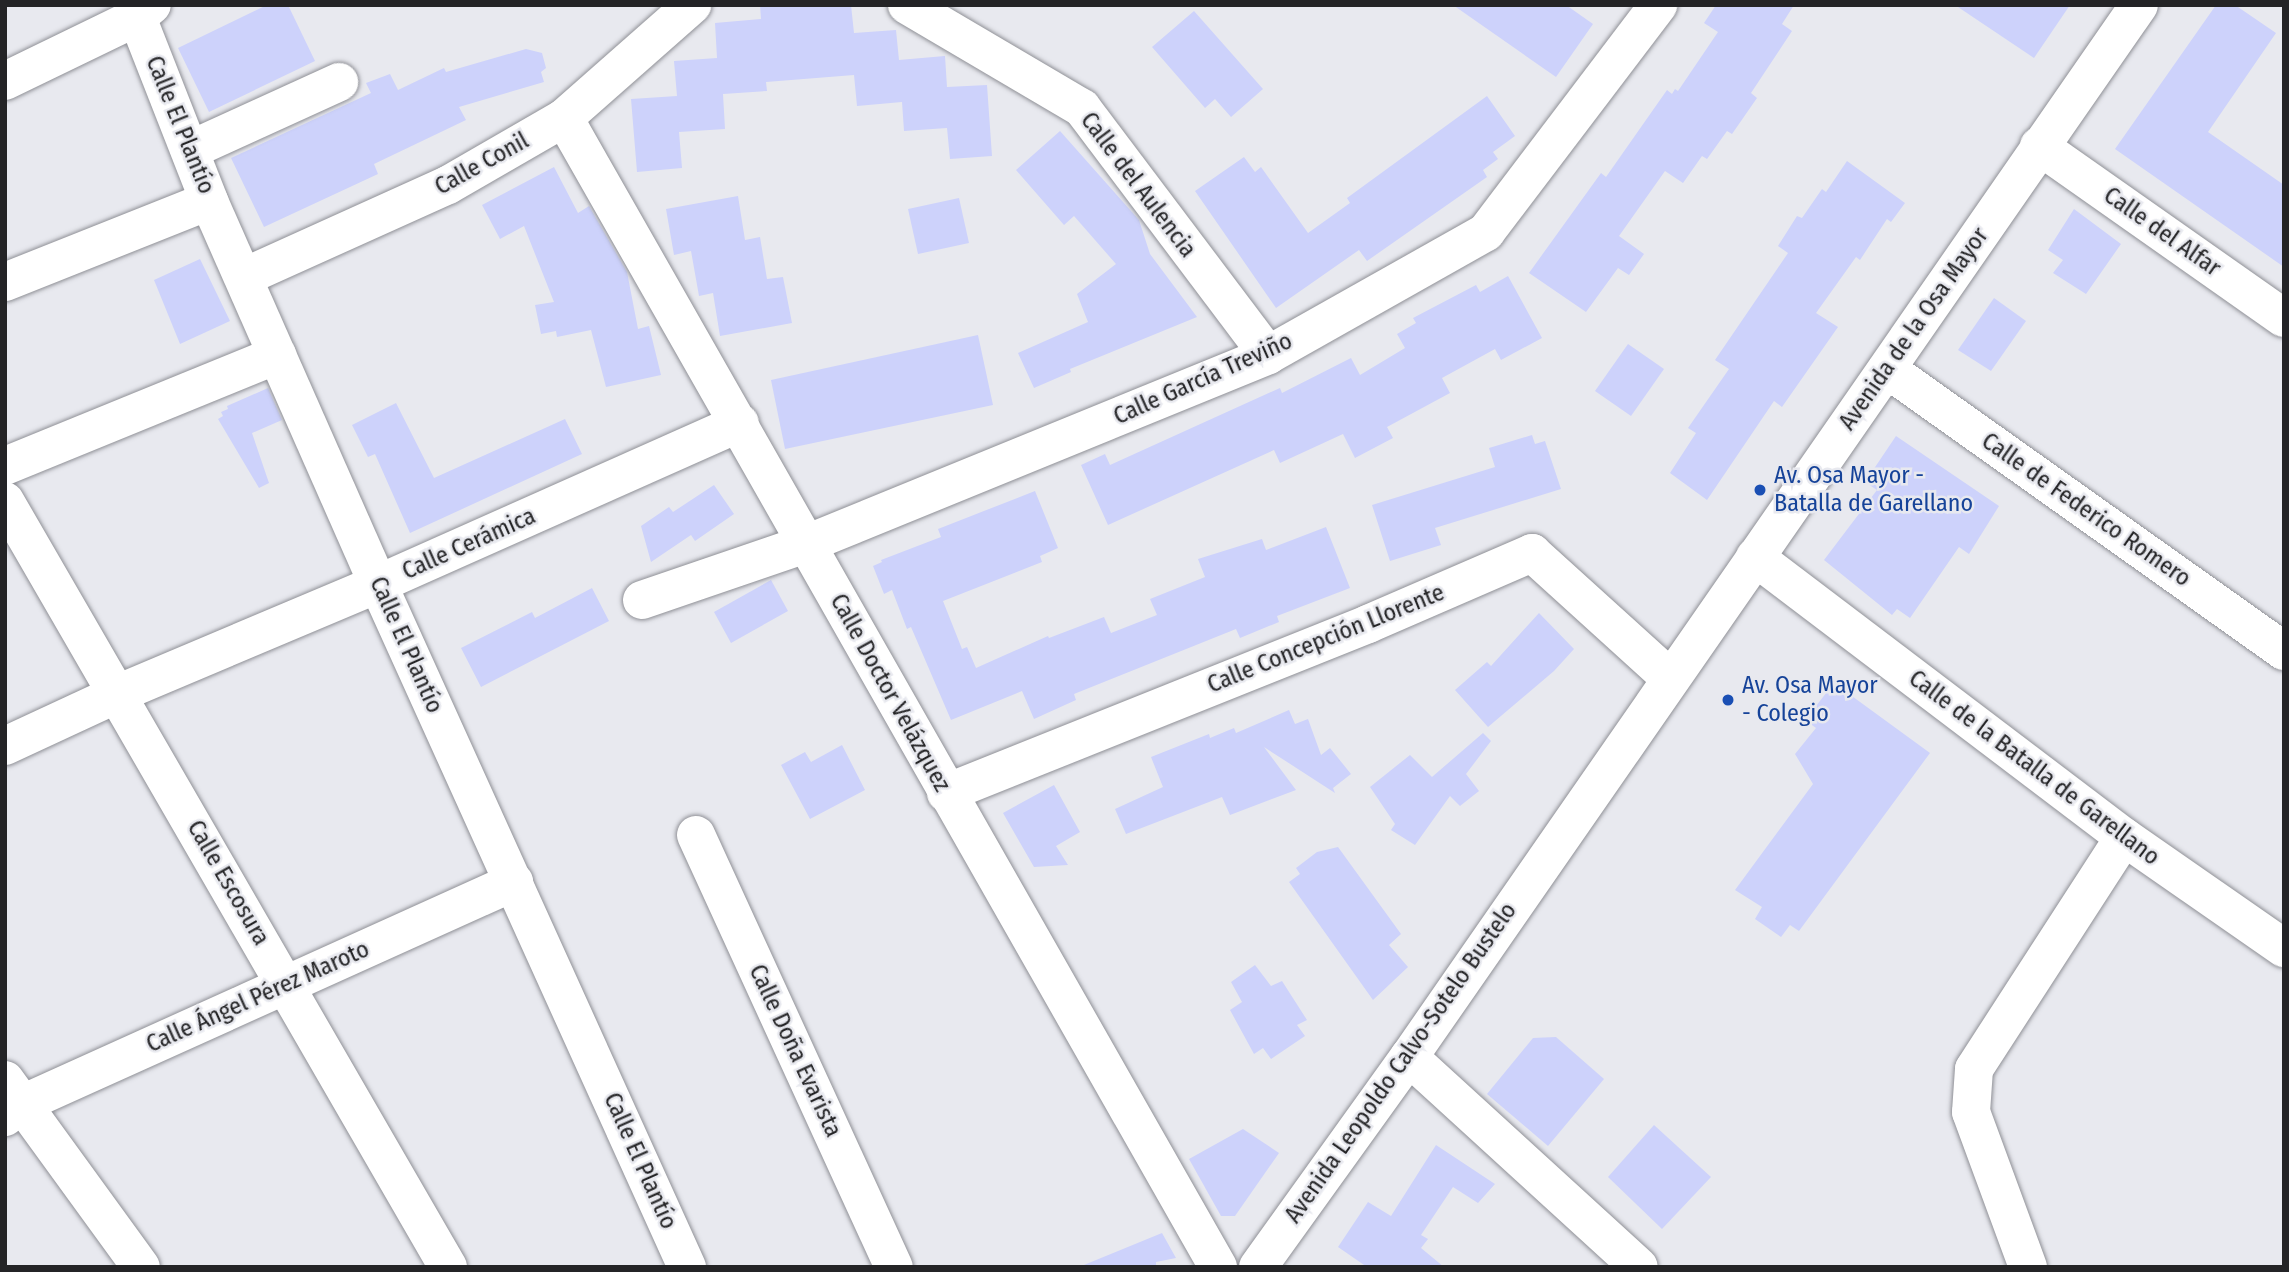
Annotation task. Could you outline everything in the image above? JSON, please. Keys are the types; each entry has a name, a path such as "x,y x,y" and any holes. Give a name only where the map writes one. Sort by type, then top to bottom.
{"street":[{"name":"Calle Conil","path":"244,277 448,185 564,118 692,5"},
{"name":"Calle del Aulencia","path":"907,5 1082,108 1268,355"},
{"name":"Avenida de la Osa Mayor","path":"1543,859 2139,5"},
{"name":"Calle García Treviño","path":"642,600 806,544 1268,355 1486,232 1645,10"},
{"path":"5,81 144,11"},
{"name":"Calle El Plantío","path":"144,11 209,201 378,584 687,1267"},
{"path":"190,150 339,82"},
{"name":"Calle Doctor Velázquez","path":"564,118 1218,1267"},
{"name":"Calle del Alfar","path":"2039,146 2284,318"},
{"path":"5,282 209,201"},
{"path":"5,466 277,355"},
{"name":"Calle de Federico Romero","path":"1887,369 2284,650"},
{"name":"Calle Cerámica","path":"5,746 117,694 378,584 740,423"},
{"name":"Calle Escosura","path":"5,501 287,983 448,1267"},
{"name":"Calle Concepción Llorente","path":"946,793 1355,629 1532,553 1670,678"},
{"name":"Calle de la Batalla de Garellano","path":"1755,557 2123,837 2284,948"},
{"name":"Calle Doña Evarista","path":"696,835 894,1267"},
{"path":"2028,1267 1971,1112 1974,1069 2123,837"},
{"name":"Avenida Leopoldo Calvo-Sotelo Bustelo","path":"1258,1267 1409,1057 1543,859"},
{"name":"Calle Ángel Pérez Maroto","path":"11,1100 287,983 514,882"},
{"path":"1409,1057 1639,1267"},
{"path":"11,1100 141,1267"}],"building":[{"path":"267,5 288,5 315,61 209,112 178,48"},
{"path":"760,5 851,5 854,33 896,30 899,60 945,56 947,87 987,85 992,156 950,159 947,128 904,131 902,102 857,106 854,75 766,82 767,91 723,94 725,129 679,132 682,168 637,172 631,99 677,96 674,61 717,58 715,23 761,19"},
{"path":"1453,5 1566,5 1593,24 1556,77"},
{"path":"1716,5 1794,5 1782,24 1792,31 1751,93 1757,98 1732,134 1727,131 1707,159 1702,156 1683,183 1665,171 1619,236 1644,254 1629,275 1618,268 1586,312 1529,273 1601,173 1606,177 1667,90 1672,94 1675,89 1678,91 1718,32 1704,23"},
{"path":"1955,5 2070,5 2034,58"},
{"path":"2216,5 2235,5 2276,33 2208,132 2284,185 2284,267 2115,149"},
{"path":"1194,11 1263,89 1231,117 1215,99 1205,108 1152,47"},
{"path":"526,49 542,53 546,68 541,72 544,82 459,107 466,120 374,164 378,174 264,227 231,158 371,93 366,83 390,74 398,90 444,68 446,72"},
{"path":"1487,96 1515,136 1493,152 1498,159 1483,170 1487,177 1367,261 1359,250 1276,308 1195,191 1244,157 1255,172 1261,167 1308,233 1350,203 1347,198"},
{"path":"1060,131 1139,220 1150,254 1197,317 1070,369 1071,372 1034,388 1018,353 1088,322 1077,294 1116,264 1074,216 1064,225 1016,170"},
{"path":"1847,161 1905,203 1891,222 1887,219 1860,260 1856,257 1816,313 1838,327 1782,407 1774,401 1707,500 1670,473 1696,433 1688,428 1729,369 1715,360 1788,253 1778,246 1797,216 1802,218 1822,189 1826,192"},
{"path":"554,167 578,213 589,206 627,272 638,329 649,326 661,375 606,387 591,330 557,337 556,331 541,334 535,305 554,302 524,226 500,239 482,205"},
{"path":"738,196 745,240 760,237 767,279 783,277 792,323 720,336 713,293 699,296 691,251 674,255 666,209"},
{"path":"959,198 969,243 918,254 908,209"},
{"path":"2074,209 2121,244 2086,294 2053,273 2063,260 2048,250"},
{"path":"200,259 230,321 180,344 154,280"},
{"path":"1508,276 1542,338 1501,360 1495,349 1442,378 1450,393 1387,427 1393,438 1355,458 1343,434 1280,463 1274,450 1108,525 1081,465 1105,454 1110,465 1280,388 1282,393 1351,358 1360,375 1405,348 1397,334 1416,323 1413,318 1476,285 1480,292"},
{"path":"1994,298 2026,321 1991,371 1958,350"},
{"path":"978,335 993,405 785,449 771,380"},
{"path":"1628,344 1664,369 1631,416 1595,391"},
{"path":"268,388 282,420 252,433 269,483 259,488 218,419 223,416 221,412 228,409 227,406"},
{"path":"396,403 434,478 565,419 582,454 410,533 375,454 368,457 352,425"},
{"path":"1532,435 1535,444 1545,441 1561,489 1435,528 1441,545 1390,561 1372,505 1495,467 1489,448"},
{"path":"1896,436 1999,506 1969,554 1959,547 1910,618 1897,609 1892,615 1824,560 1877,490 1865,482"},
{"path":"714,485 734,514 695,541 691,535 651,562 641,526 669,507 673,512"},
{"path":"1035,491 1058,548 1040,556 1042,562 943,601 962,649 967,647 976,668 1048,636 1049,638 1104,617 1111,633 1157,615 1150,599 1205,577 1198,559 1262,539 1266,550 1326,527 1350,588 1277,616 1279,622 1240,638 1236,629 1074,694 1076,700 1034,719 1022,691 951,720 911,627 907,629 892,590 884,594 873,566 882,562 881,560 941,537 938,529"},
{"path":"771,580 788,611 731,643 714,612"},
{"path":"592,588 609,621 481,687 461,648 532,612 535,618"},
{"path":"1539,613 1574,649 1554,671 1488,727 1455,690 1487,662 1491,666"},
{"path":"1834,683 1930,753 1799,931 1790,925 1781,937 1755,919 1762,907 1735,890 1813,784 1795,754 1816,728 1805,720"},
{"path":"1289,710 1295,724 1308,719 1321,755 1330,748 1351,774 1333,788 1335,793 1264,747 1296,790 1230,815 1222,797 1126,834 1115,809 1163,787 1151,757 1209,734 1210,738 1234,728 1236,733"},
{"path":"1483,733 1491,741 1466,774 1479,791 1460,806 1450,796 1415,845 1391,830 1395,824 1370,787 1410,755 1432,777"},
{"path":"842,745 865,790 810,819 781,765 805,752 811,762"},
{"path":"1054,785 1080,832 1056,846 1068,865 1034,867 1003,813"},
{"path":"1338,847 1401,934 1389,945 1408,967 1373,1000 1289,882 1300,874 1296,868 1317,852"},
{"path":"1255,965 1271,986 1282,981 1307,1020 1297,1025 1305,1036 1271,1059 1263,1048 1254,1054 1230,1010 1242,1002 1231,982"},
{"path":"1556,1037 1604,1079 1548,1146 1487,1094 1533,1038"},
{"path":"1654,1125 1711,1177 1662,1229 1608,1177"},
{"path":"1243,1129 1279,1153 1235,1216 1221,1216 1189,1159"},
{"path":"1436,1145 1495,1184 1478,1203 1453,1187 1421,1235 1428,1239 1421,1248 1444,1267 1367,1267 1338,1247 1368,1202 1391,1216"},
{"path":"1162,1233 1176,1258 1156,1262 1156,1267 1079,1267"}],"place":[{"name":"Av. Osa Mayor - Batalla de Garellano","path":"1760,490"},
{"name":"Av. Osa Mayor - Colegio","path":"1728,700"}]}
